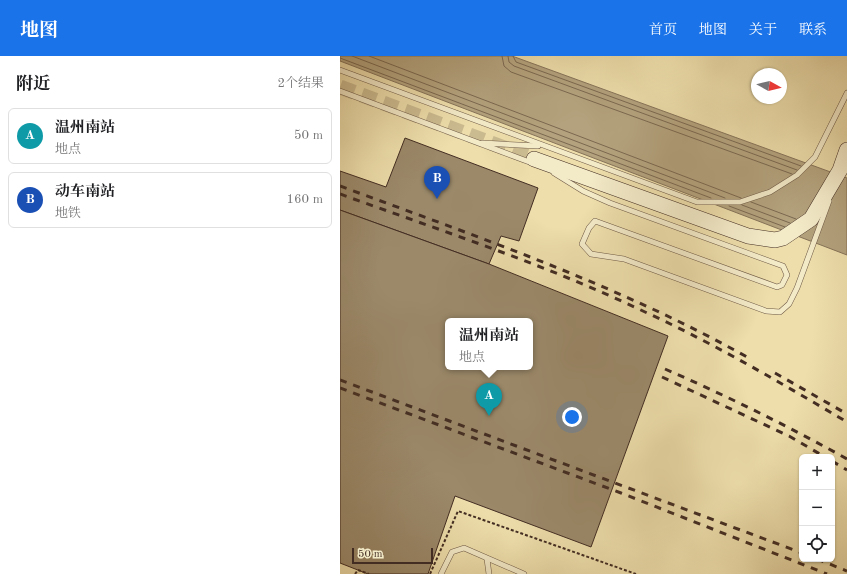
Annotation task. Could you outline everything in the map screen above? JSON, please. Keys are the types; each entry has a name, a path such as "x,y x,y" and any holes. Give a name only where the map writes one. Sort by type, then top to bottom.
{"street":[{"path":"534,159 748,236 775,240 783,238 811,219 840,170 847,150"}],"lane":[{"path":"340,70 697,202 740,202 770,192 797,175 815,157 847,93"},
{"path":"340,91 546,168 583,191 610,203 783,266 787,275 782,285 776,287 595,221 589,228 582,244 591,254 624,259 766,311 780,312 789,304 798,288 840,170"},
{"path":"463,138 485,144 546,147"},
{"path":"441,574 452,552 464,548 524,574"},
{"path":"487,559 489,574"}],"path":[{"path":"430,574 458,511 636,574"},
{"path":"355,574 358,570 369,574"}],"water":[{"path":"340,56 512,56 847,178 847,255 340,61"}],"building":[{"path":"405,138 538,188 519,241 501,236 489,264 340,210 340,171 386,187"},
{"path":"340,210 489,264 668,336 591,547 455,496 428,574 368,574 340,563"}],"tunnel":[{"path":"340,87 534,159"}],"railway":[{"path":"340,186 495,244 598,285 698,331 747,357"},
{"path":"340,194 494,249 608,295 671,324 773,378 847,422"},
{"path":"665,369 757,412 847,459"},
{"path":"775,373 847,414"},
{"path":"662,377 789,436 820,454"},
{"path":"340,380 799,552"},
{"path":"340,388 621,493 827,574"},
{"path":"835,463 847,470"},
{"path":"824,562 847,571"}],"place":[{"name":"动车南站","path":"437,199"},
{"name":"温州南站","path":"489,416"}]}
